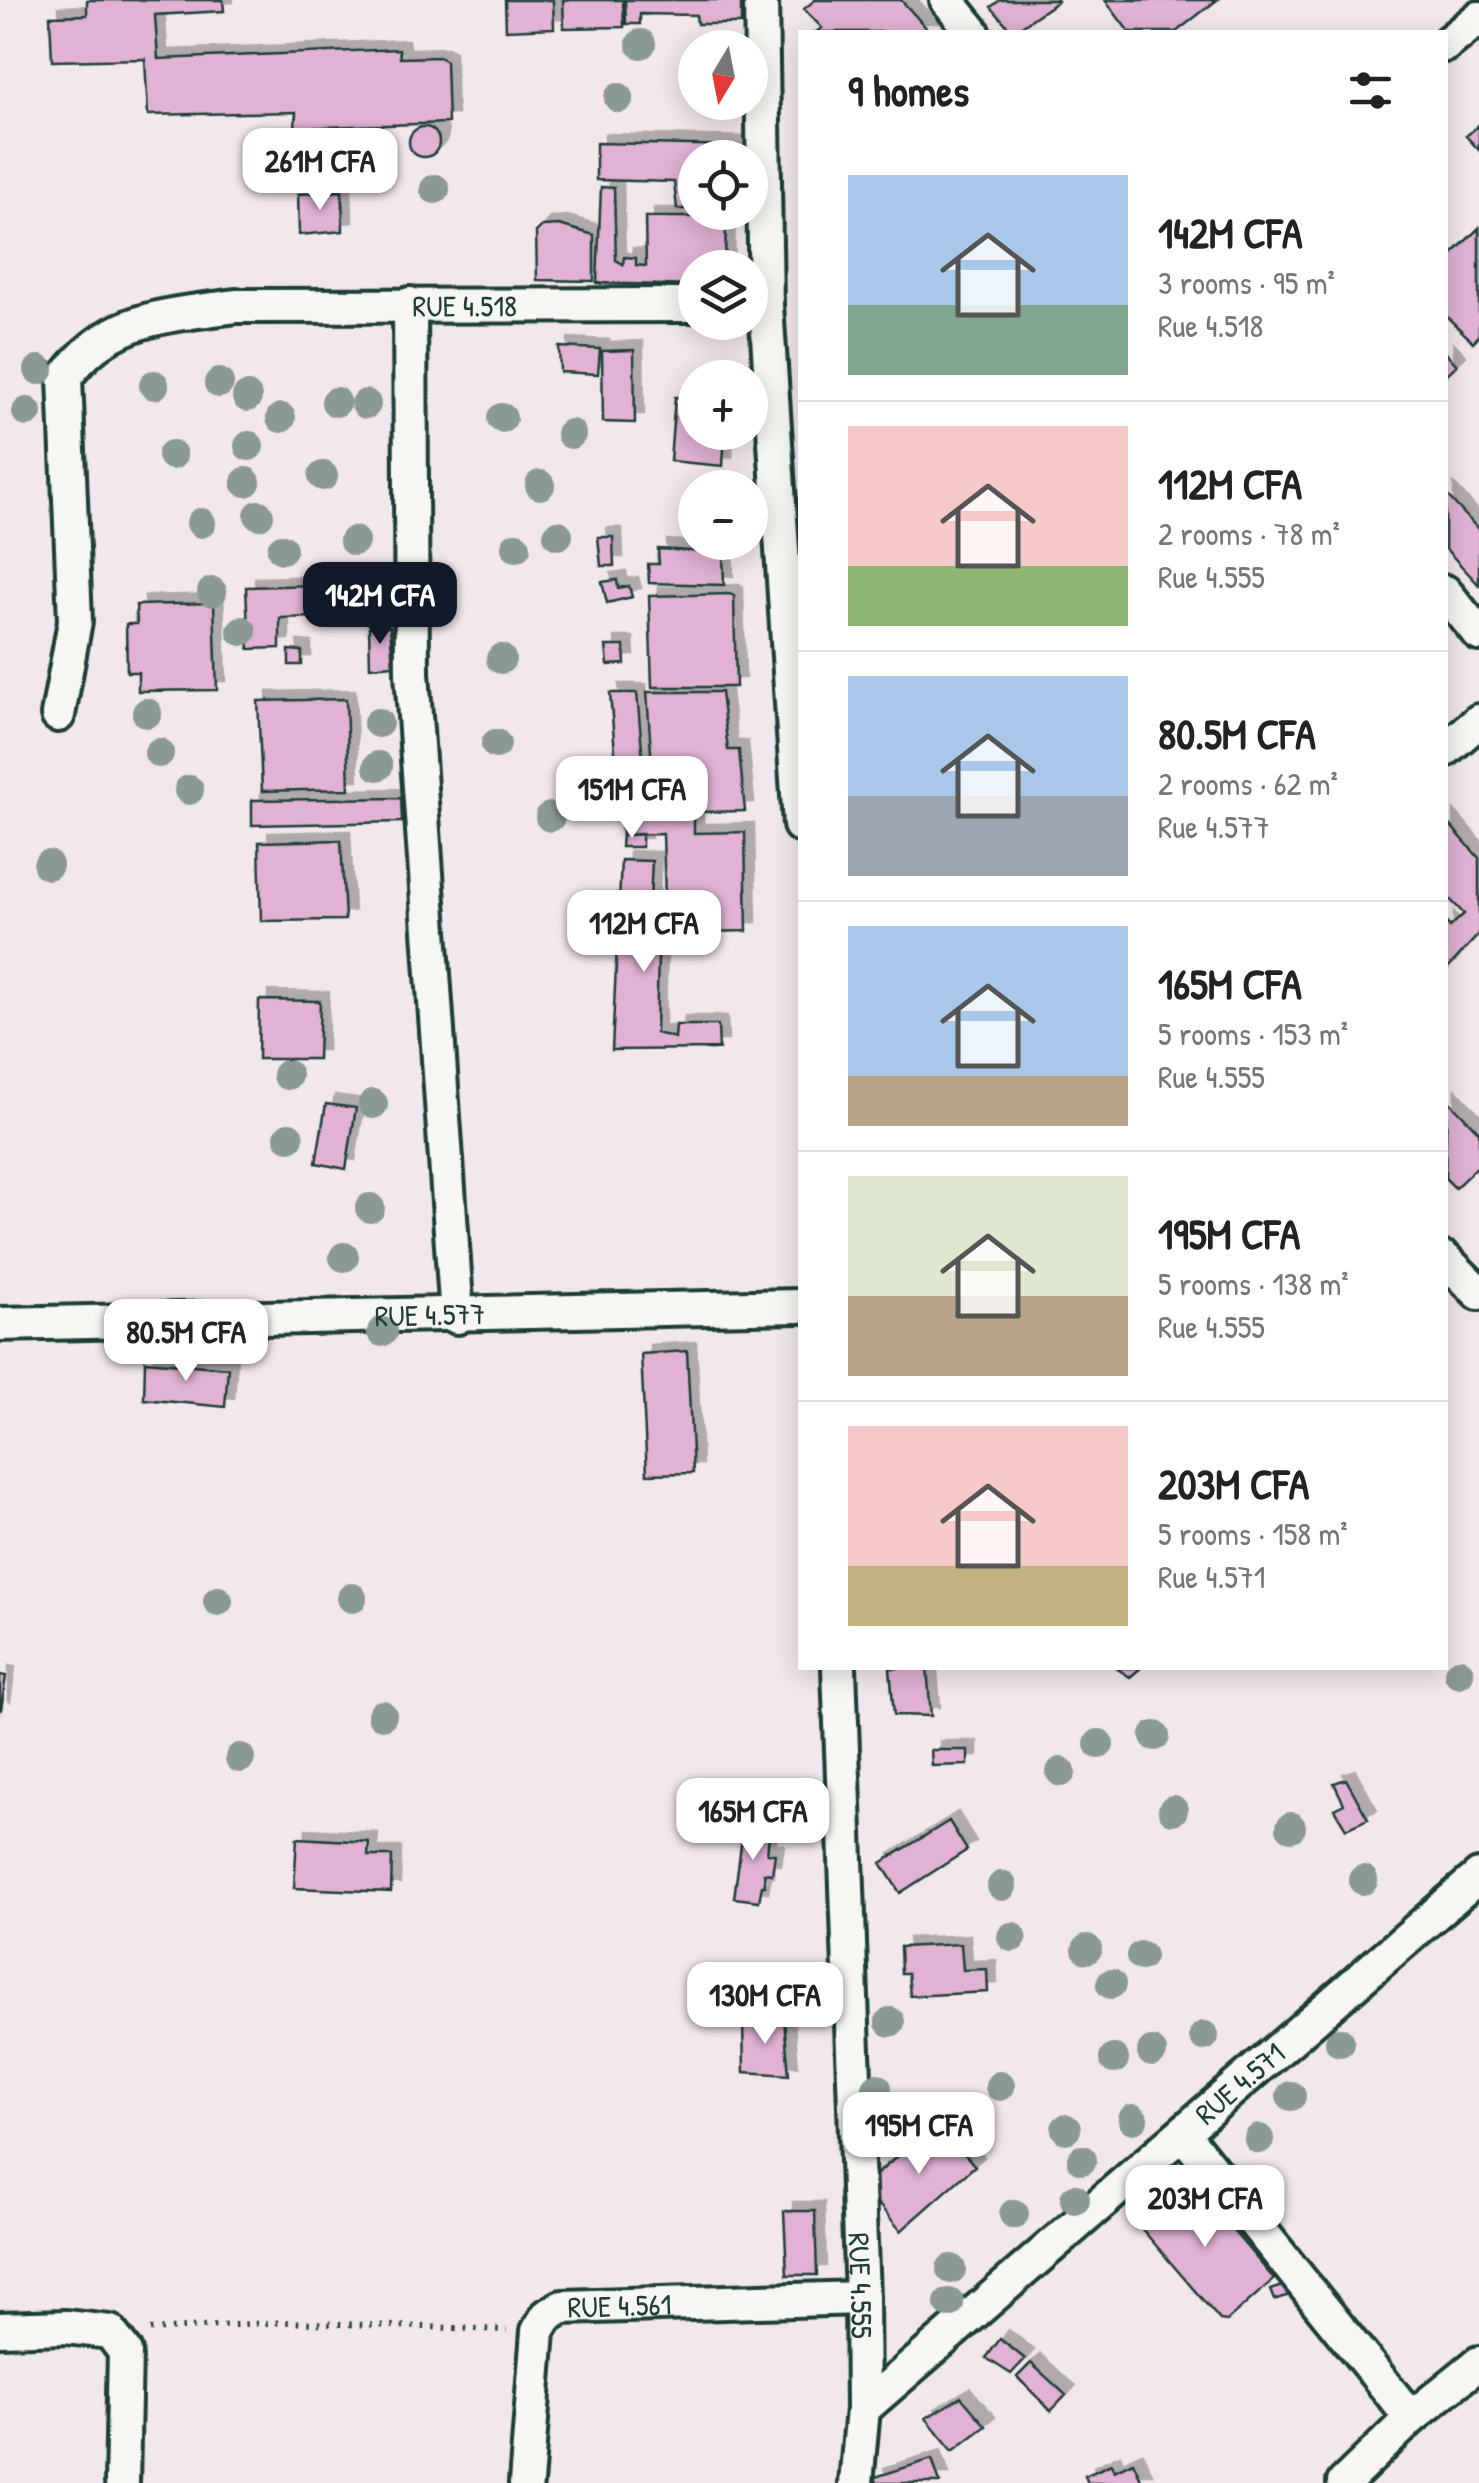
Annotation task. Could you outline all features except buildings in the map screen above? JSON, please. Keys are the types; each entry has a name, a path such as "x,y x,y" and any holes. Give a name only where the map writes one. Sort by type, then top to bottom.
{"street":[{"path":"759,250 761,0"},
{"path":"947,0 971,30"},
{"path":"1448,43 1479,18"},
{"path":"410,304 412,673 458,1317"},
{"name":"RUE 4.518","path":"58,715 75,621 64,378 85,350 110,332 163,316 236,306 678,305"},
{"path":"762,340 794,610 798,753"},
{"path":"1448,596 1479,634"},
{"path":"1448,747 1479,721"},
{"path":"1448,1262 1479,1293"},
{"name":"RUE 4.577","path":"0,1324 458,1317 798,1306"},
{"name":"RUE 4.555","path":"839,1670 862,2298 864,2409 856,2483"},
{"name":"RUE 4.571","path":"864,2409 1479,1876"},
{"path":"1184,2135 1411,2418"},
{"name":"RUE 4.561","path":"526,2483 538,2331 548,2316 562,2307 862,2298"},
{"path":"0,2329 66,2327 110,2332 125,2352 122,2483"},
{"path":"1344,2483 1395,2439 1411,2418 1479,2363"}],"path":[{"path":"110,2332 286,2322 538,2331"}]}
